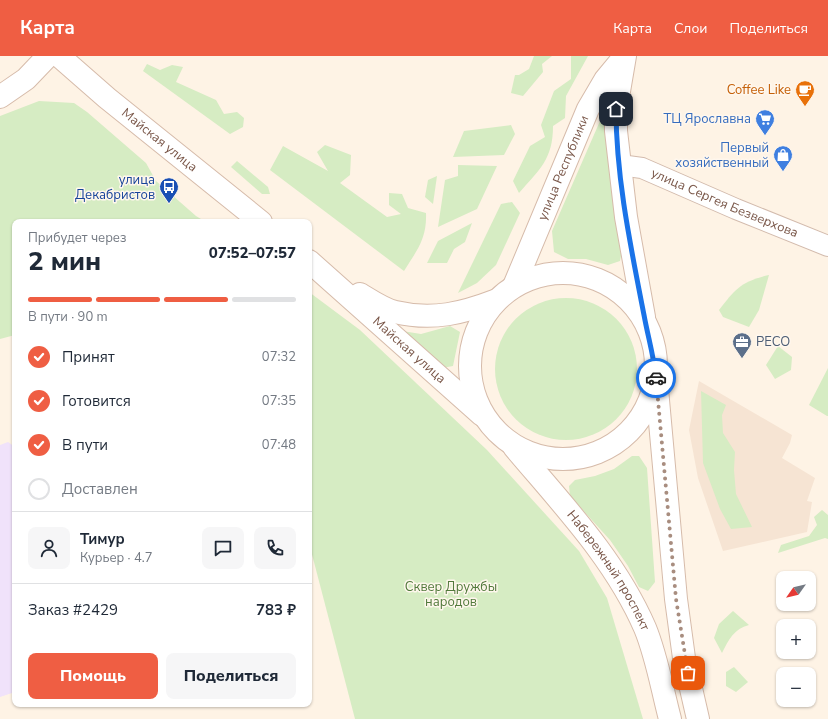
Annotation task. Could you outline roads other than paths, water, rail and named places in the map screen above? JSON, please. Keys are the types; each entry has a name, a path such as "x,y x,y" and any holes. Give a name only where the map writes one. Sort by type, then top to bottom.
{"main road":[{"path":"0,97 26,79 48,56"},
{"name":"Майская улица","path":"59,56 107,98 257,219"},
{"name":"улица Республики","path":"625,56 616,109 616,131 626,217 644,318 654,360"},
{"name":"улица Республики","path":"514,286 588,109 605,80 625,56"},
{"name":"Майская улица","path":"312,263 330,278 510,442"},
{"path":"489,422 476,398 471,372 472,346 482,321 497,300 514,286 541,274 569,272 598,277 623,292 644,318"},
{"name":"Майская улица","path":"330,278 394,312 422,316 445,315 468,311 497,300"},
{"path":"510,442 532,454 558,459 584,457 608,449 629,434 645,413 653,393 654,360"},
{"path":"654,360 676,599 684,658 698,719"},
{"name":"Набережный проспект","path":"510,442 600,550 618,576 646,630 670,719"}],"street":[{"name":"улица Сергея Безверхова","path":"620,165 642,168 736,209 828,246"}],"place":[{"name":"Coffee Like","path":"805,107"},
{"name":"ТЦ Ярославна","path":"765,136"},
{"name":"Первый хозяйственный","path":"783,172"},
{"name":"улица Декабристов","path":"169,204"},
{"name":"РЕСО","path":"742,359"}],"park label":[{"name":"Сквер Дружбы народов","path":"451,594"}]}
